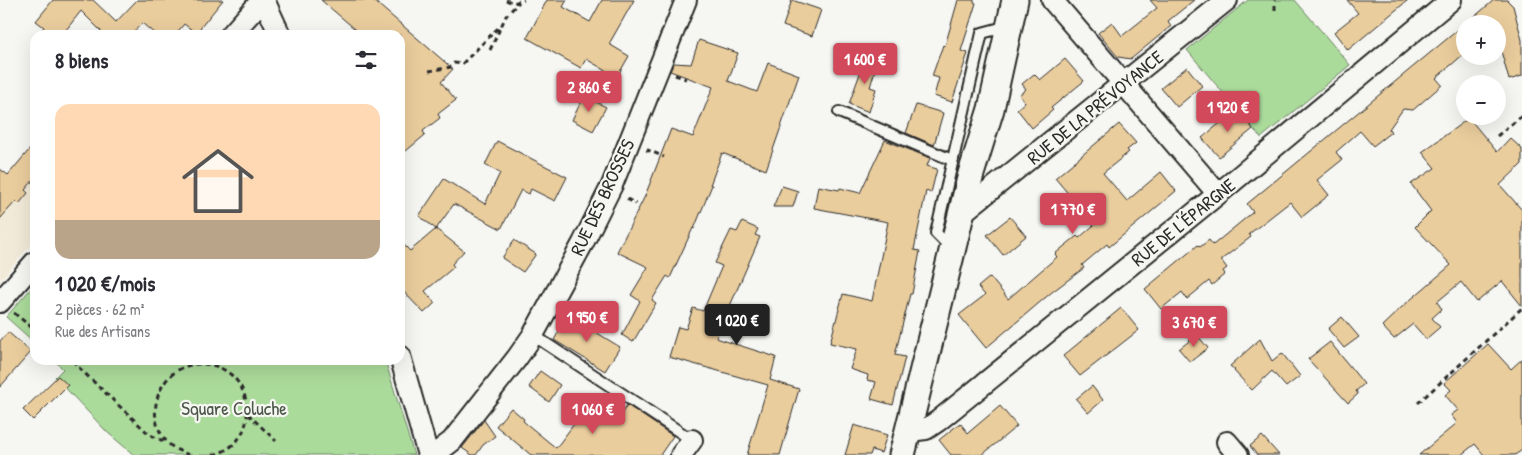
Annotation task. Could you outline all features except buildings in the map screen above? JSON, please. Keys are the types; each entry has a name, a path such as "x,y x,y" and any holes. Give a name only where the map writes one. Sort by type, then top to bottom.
{"street":[{"path":"236,30 263,0 278,30"},
{"name":"RUE DES BROSSES","path":"434,455 452,441 533,335 583,244 612,185 686,0"},
{"path":"902,455 954,250 971,174 991,110 1015,0"},
{"path":"1052,0 1218,194"},
{"name":"RUE DE LA PRÉVOYANCE","path":"962,213 1227,0"},
{"name":"RUE DE L'ÉPARGNE","path":"909,431 926,429 938,421 1218,194 1451,0"},
{"path":"5,306 30,269"},
{"path":"403,365 428,455"}],"lane":[{"path":"954,250 936,233 982,33 1009,26"},
{"path":"840,112 952,160"},
{"path":"533,335 621,392 687,447"}],"path":[{"path":"506,0 513,3 524,0"},
{"path":"1275,0 1275,10"},
{"path":"490,50 506,16 519,2"},
{"path":"429,71 451,67 454,63 462,64 500,26"},
{"path":"1497,136 1522,116"},
{"path":"627,199 636,204"},
{"path":"5,306 30,326"},
{"path":"1418,403 1522,308"},
{"path":"76,365 150,434 176,450 189,455"},
{"path":"167,443 158,427 155,413 156,399 162,385 171,374 184,367 193,365"},
{"path":"212,365 226,371 237,381 245,393 248,406 246,423 240,436 231,447 212,455"},
{"path":"248,414 276,441"}],"shaded area":[{"path":"30,149 30,246 0,281 0,179 8,175"}],"green space":[{"path":"1248,0 1295,0 1350,65 1261,138 1187,50"},
{"path":"30,290 30,339 6,317"},
{"name":"Square Coluche","path":"59,365 387,365 414,455 134,455 107,432 55,377 63,369"}]}
